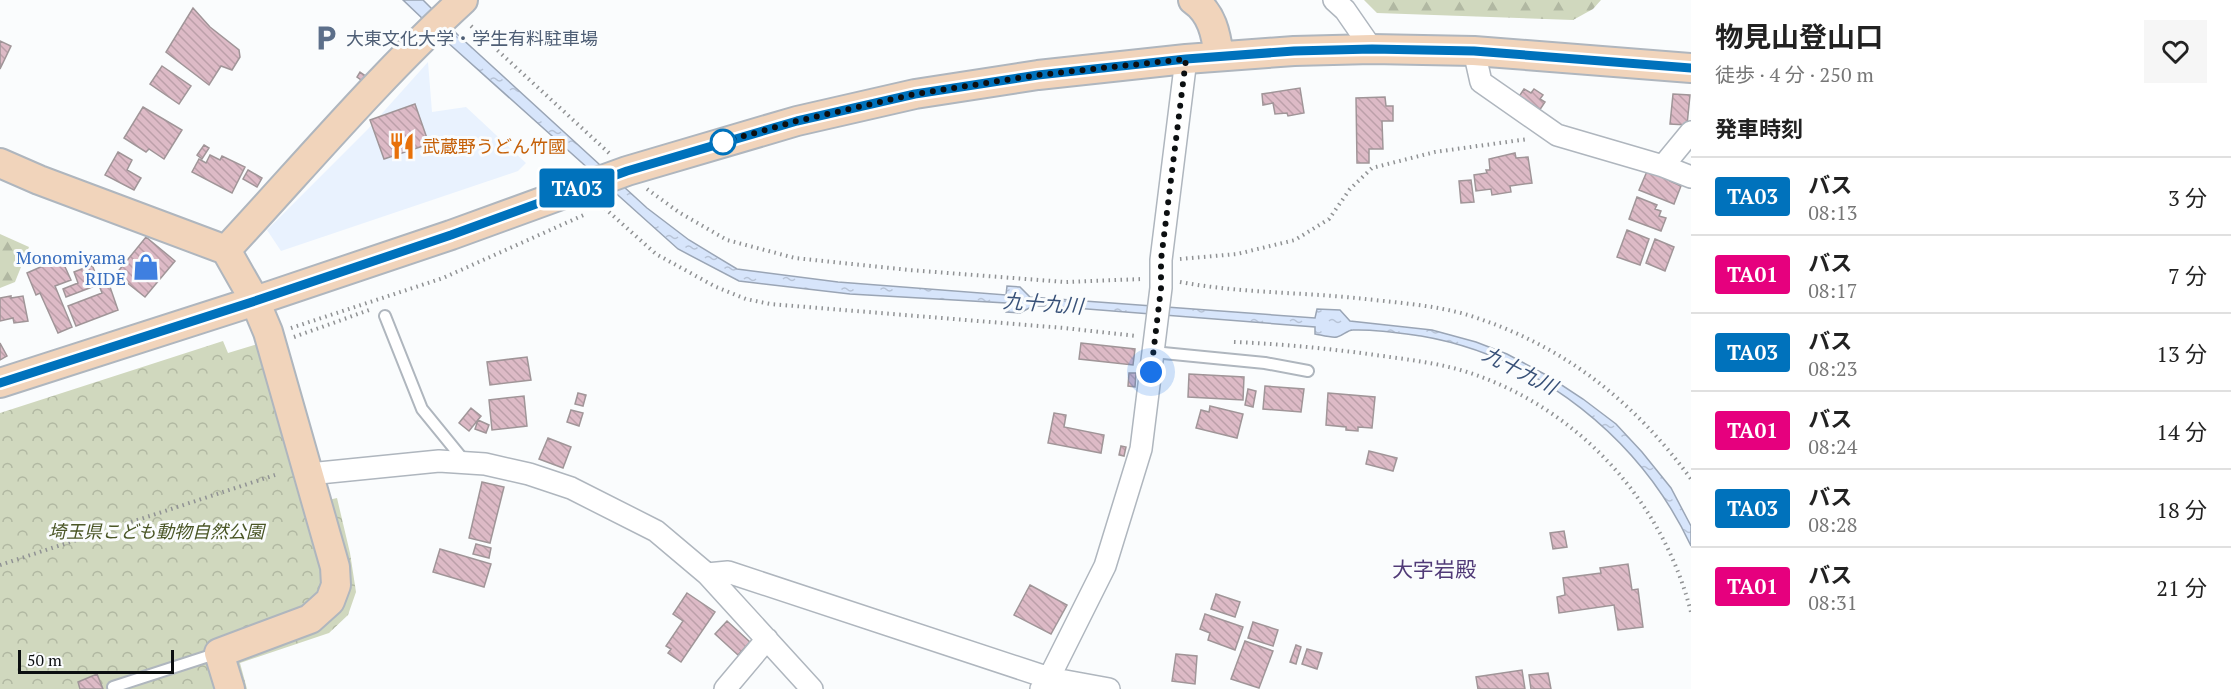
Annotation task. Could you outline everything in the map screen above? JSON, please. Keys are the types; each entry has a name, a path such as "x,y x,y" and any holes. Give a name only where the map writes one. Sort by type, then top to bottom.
{"main road":[{"path":"1193,0 1201,6 1215,30 1219,56"},
{"path":"226,250 379,81 458,4"},
{"path":"0,383 451,235 580,186 627,171 797,121 915,94 1038,75 1186,59 1372,49 1474,51 1691,68"},
{"path":"0,163 71,193 226,250 255,301 268,332 309,474 335,567 336,585 330,601 310,619 219,653 230,689"}],"street":[{"path":"1334,0 1345,10 1372,49"},
{"path":"1474,51 1481,82 1557,135 1663,166 1691,177"},
{"path":"1045,684 1105,566 1142,449 1149,340 1161,288 1161,260 1186,59"},
{"path":"1663,166 1691,132"},
{"path":"309,474 440,461 485,464 530,474 571,488 656,531 707,574 812,689"},
{"path":"707,574 728,572 1045,684 1109,689"},
{"path":"725,689 767,639"}],"lane":[{"path":"385,316 422,409 466,463"},
{"path":"1149,340 1308,371"},
{"path":"113,687 219,653"}],"path":[{"path":"458,4 627,171"},
{"path":"1161,260 1237,254 1295,240 1329,219 1350,189 1372,168 1435,152 1557,135"},
{"path":"287,328 443,278 596,209 603,208 656,254 716,287 746,299 770,304 1052,327 1149,340"},
{"path":"285,340 372,309 380,311 385,316"},
{"path":"1228,342 1325,348 1421,361 1464,371 1497,384 1552,414 1597,450 1640,499 1670,555 1691,612"},
{"path":"0,565 275,475"}],"shaded area":[{"path":"428,62 432,112 466,107 526,163 518,171 281,251 267,230 368,129"}],"green space":[{"path":"1364,0 1601,0 1593,9 1573,20 1377,13"},
{"path":"0,234 29,247 15,282 0,288"},
{"name":"埼玉県こども動物自然公園","path":"223,341 228,353 261,343 311,504 337,498 350,553 356,592 348,615 329,633 240,663 247,689 0,689 0,413"}],"water":[{"name":"九十九川","path":"403,0 423,0 458,35 647,208 689,240 737,269 838,282 1006,295 1007,286 1020,287 1030,297 1315,318 1317,309 1340,310 1350,321 1432,330 1476,342 1507,354 1548,376 1616,424 1671,488 1691,526 1691,546 1670,507 1644,471 1614,438 1581,408 1545,383 1506,362 1464,346 1421,336 1379,331 1351,330 1332,337 1315,334 1315,327 1049,306 1033,306 1020,313 1006,312 1006,303 850,294 739,281 678,249"}],"building":[{"path":"193,8 210,27 239,50 240,57 232,70 221,66 209,85 166,52"},
{"path":"0,41 11,46 0,69"},
{"path":"162,66 191,86 179,104 150,84"},
{"path":"360,72 367,77 364,82 357,77"},
{"path":"1300,88 1304,113 1288,116 1287,113 1275,114 1273,103 1263,105 1262,94"},
{"path":"1524,89 1531,93 1534,89 1543,95 1540,99 1545,102 1537,114 1516,101"},
{"path":"1673,94 1690,95 1687,125 1670,124"},
{"path":"1385,97 1386,106 1393,106 1393,121 1382,121 1383,149 1369,149 1369,163 1357,163 1356,98"},
{"path":"415,104 429,144 384,159 370,120"},
{"path":"143,107 182,130 164,159 149,149 146,152 124,138"},
{"path":"204,145 209,148 202,159 197,155"},
{"path":"118,152 132,160 127,170 141,178 134,190 105,175"},
{"path":"1515,153 1516,158 1528,157 1532,183 1510,186 1511,192 1492,195 1491,189 1476,191 1474,175 1487,173 1486,170 1490,170 1489,159"},
{"path":"210,155 220,160 222,156 245,167 232,193 192,172 199,159 206,163"},
{"path":"1648,169 1671,178 1670,181 1681,186 1674,204 1639,190"},
{"path":"248,170 262,178 257,187 243,179"},
{"path":"1471,180 1474,202 1461,203 1459,181"},
{"path":"1637,197 1657,205 1655,209 1661,211 1659,216 1666,218 1661,231 1629,219"},
{"path":"1627,230 1649,239 1640,265 1617,257"},
{"name":"Monomiyama RIDE","path":"146,237 175,261 145,297 116,274"},
{"path":"1655,239 1674,247 1665,271 1646,263"},
{"path":"61,258 71,280 55,286 72,327 58,333 40,293 36,295 27,273"},
{"path":"92,265 100,284 66,297 63,289 78,283 74,272"},
{"path":"109,284 118,310 76,326 68,306 102,293 100,288"},
{"path":"11,296 11,298 23,296 28,321 14,323 13,318 0,321 0,298"},
{"path":"0,343 7,356 0,360"},
{"path":"1081,343 1135,349 1133,365 1079,359"},
{"path":"527,357 531,380 490,385 487,362"},
{"path":"1129,373 1136,373 1135,387 1128,386"},
{"path":"1189,374 1244,377 1243,400 1188,397"},
{"path":"1265,386 1304,389 1301,412 1263,409"},
{"path":"1248,389 1256,391 1253,407 1245,405"},
{"path":"578,393 586,395 583,406 575,404"},
{"path":"1328,393 1375,397 1372,428 1358,427 1358,431 1326,425"},
{"path":"524,396 527,426 492,430 489,400"},
{"path":"1210,406 1243,414 1237,438 1196,428 1201,410 1209,412"},
{"path":"471,408 481,416 469,431 459,423"},
{"path":"571,410 583,413 579,426 567,422"},
{"path":"1054,413 1066,415 1064,427 1104,435 1101,453 1048,443"},
{"path":"478,420 489,425 486,433 475,429"},
{"path":"548,438 571,447 563,468 539,459"},
{"path":"1121,446 1126,447 1124,456 1119,455"},
{"path":"1369,451 1397,458 1393,471 1366,464"},
{"path":"482,482 504,487 490,543 469,538"},
{"path":"1564,531 1567,547 1553,549 1550,533"},
{"path":"476,544 491,548 489,558 473,554"},
{"path":"440,549 491,564 484,587 433,572"},
{"path":"1628,564 1632,590 1638,589 1643,627 1618,630 1614,605 1559,613 1557,597 1565,595 1563,578 1601,573 1600,568"},
{"path":"1030,585 1067,605 1051,634 1014,615"},
{"path":"687,593 715,612 681,662 668,653 671,649 666,646 683,621 673,614"},
{"path":"1216,594 1240,602 1235,617 1211,609"},
{"path":"1205,614 1243,627 1235,650 1208,640 1210,633 1200,629"},
{"path":"727,621 750,642 738,655 715,634"},
{"path":"1253,622 1278,630 1273,646 1248,638"},
{"path":"1245,641 1273,651 1259,688 1231,679"},
{"path":"1296,645 1301,647 1296,664 1290,662"},
{"path":"1307,649 1322,653 1317,669 1302,664"},
{"path":"1176,654 1197,656 1195,684 1172,681"},
{"path":"1522,670 1525,689 1478,689 1476,677"},
{"path":"1548,673 1551,689 1531,689 1529,675"},
{"path":"97,674 103,689 80,689 78,682"}],"bus line":[{"name":"TA03","path":"0,383 451,235 580,186 627,171 797,121 915,94 1038,75 1186,59 1294,51 1372,49 1474,51 1663,64 1691,68"}],"place":[{"name":"大東文化大学・学生有料駐車場","path":"326,38"},
{"name":"武蔵野うどん竹國","path":"402,146"},
{"name":"Monomiyama RIDE","path":"146,267"}],"district":[{"name":"大字岩殿","path":"1434,569"}],"route":[{"path":"723,142 797,121 915,94 1038,75 1186,59 1161,260 1161,288 1151,372"}]}
